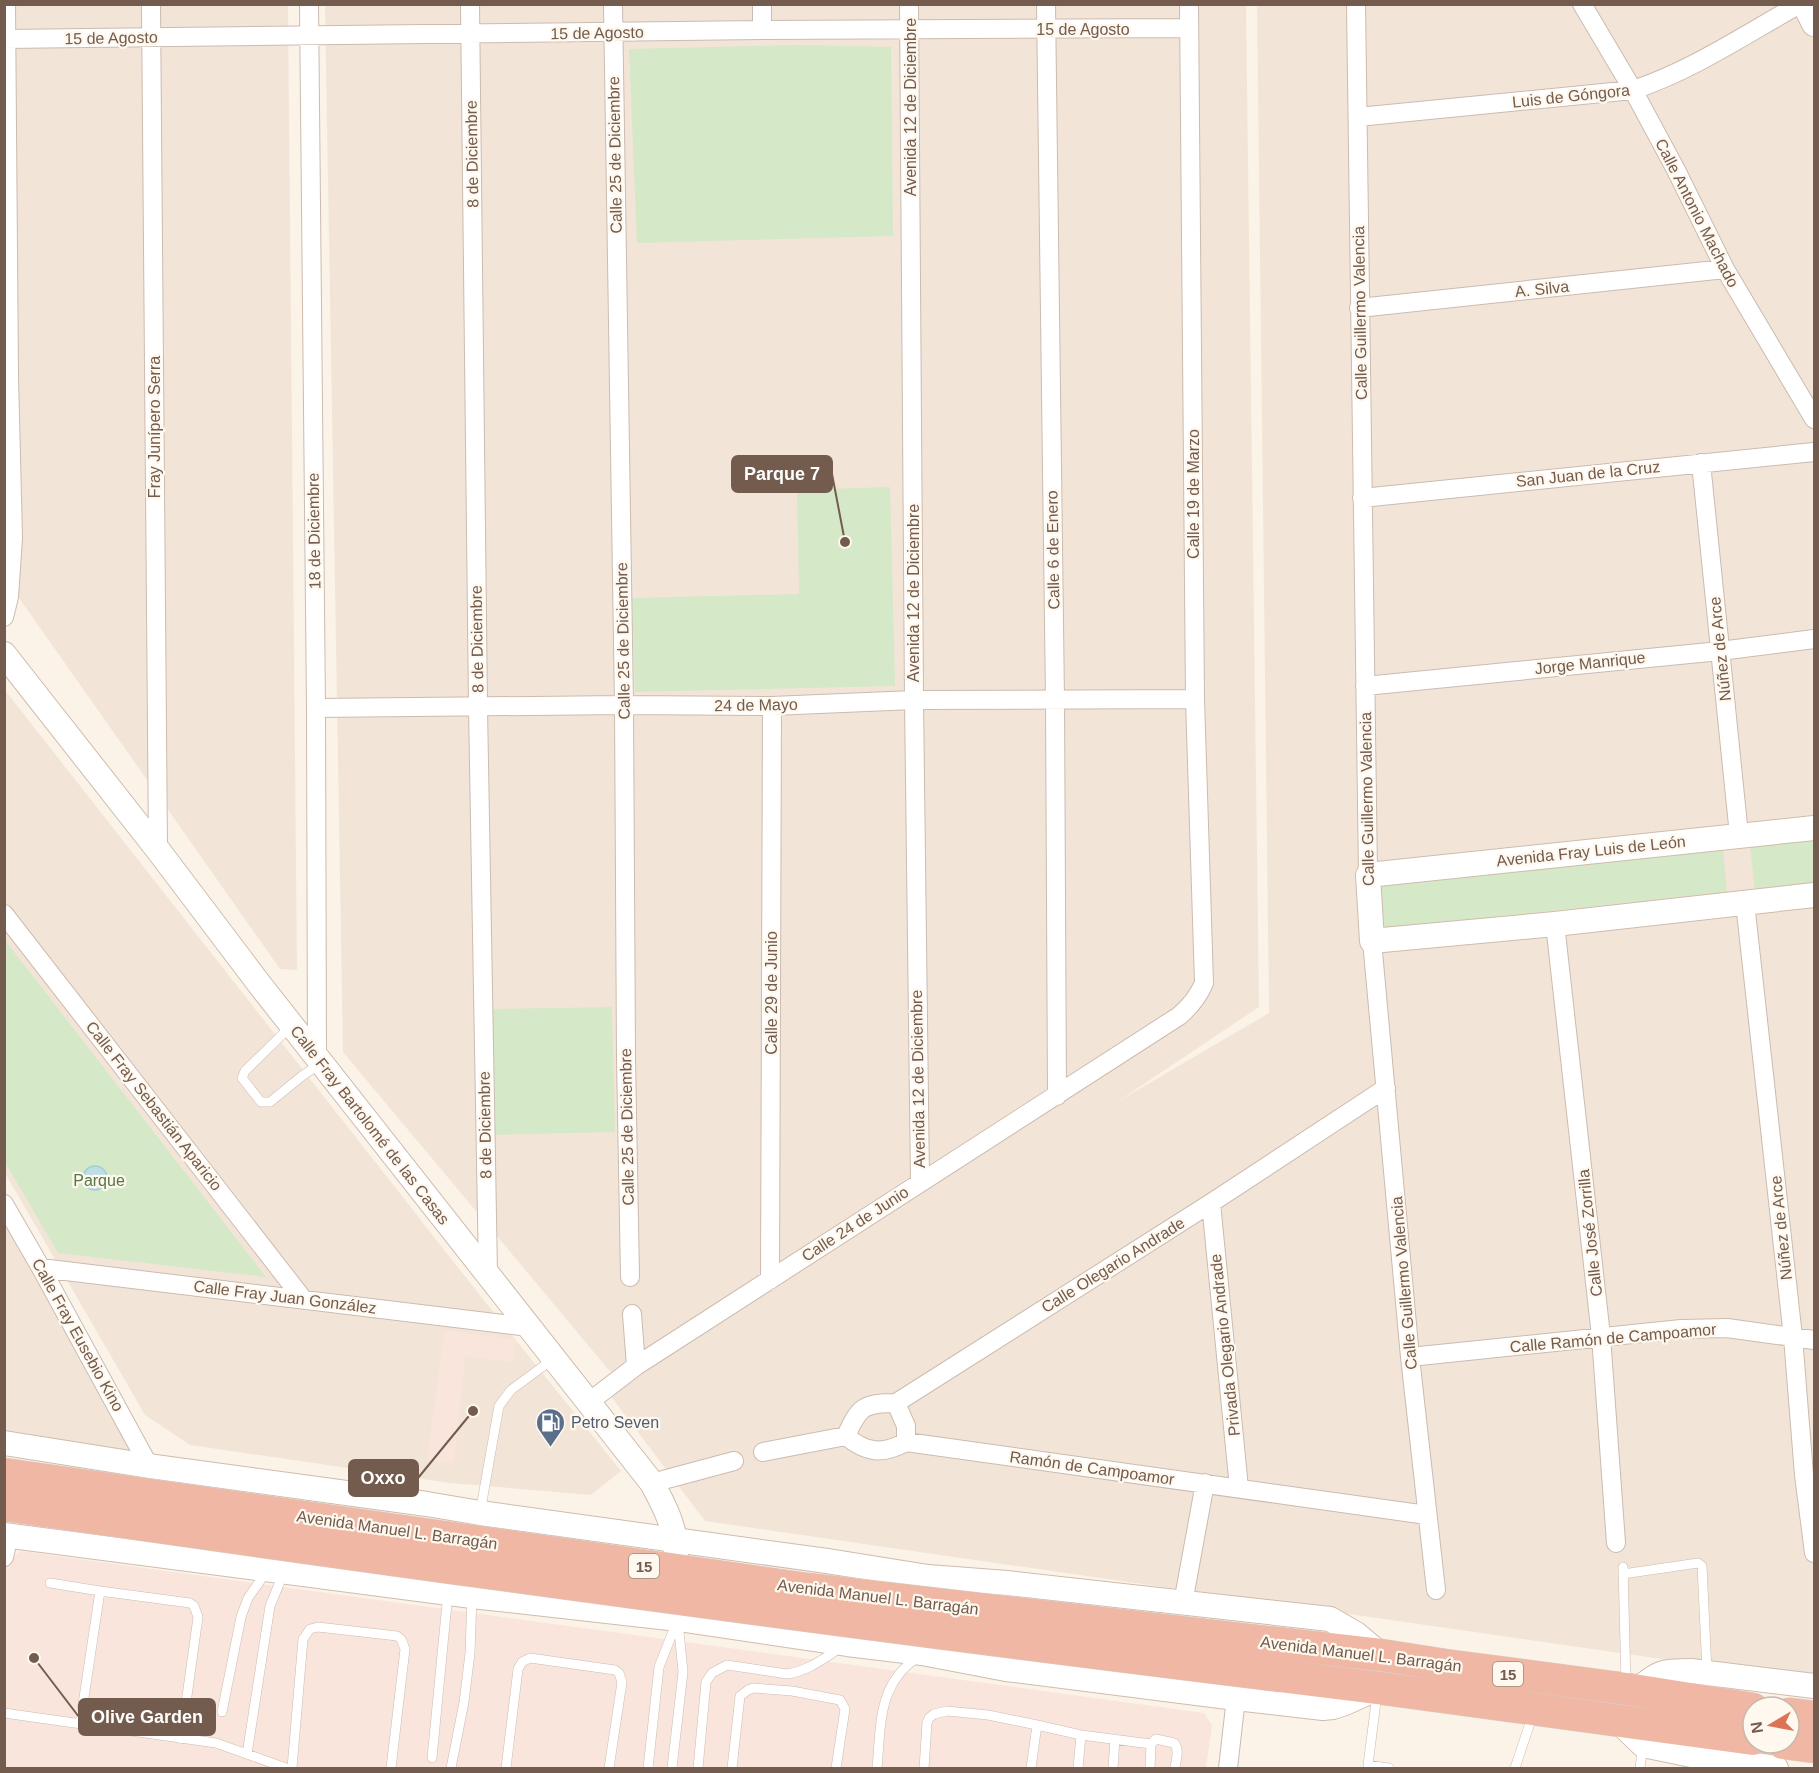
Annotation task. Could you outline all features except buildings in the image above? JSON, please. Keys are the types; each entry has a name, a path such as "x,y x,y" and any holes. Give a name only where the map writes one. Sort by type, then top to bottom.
{"highway":[{"name":"Avenida Manuel L. Barragán","path":"4,1474 796,1587 1381,1655 1631,1690 1741,1722"},
{"name":"Avenida Manuel L. Barragán","path":"4,1505 660,1597 1616,1719 1741,1723"}],"street":[{"path":"4,617 9,597 13,538 9,376 6,4"},
{"name":"Fray Junípero Serra","path":"151,4 158,850"},
{"name":"18 de Diciembre","path":"309,4 319,1060"},
{"name":"8 de Diciembre","path":"470,4 478,707 488,1274"},
{"name":"Calle 25 de Diciembre","path":"613,4 630,1277"},
{"path":"762,4 762,30"},
{"name":"Avenida 12 de Diciembre","path":"909,4 920,1182"},
{"name":"Calle 6 de Enero","path":"1046,4 1055,700 1057,1096"},
{"name":"Calle 19 de Marzo","path":"1189,4 1195,699 1204,983"},
{"name":"Calle Guillermo Valencia","path":"1356,4 1368,875 1410,1357 1436,1590"},
{"name":"Calle Antonio Machado","path":"1582,4 1633,90 1725,269 1815,419"},
{"name":"Luis de Góngora","path":"1358,117 1633,90 1681,71 1800,4"},
{"path":"1804,4 1815,24"},
{"name":"15 de Agosto","path":"5,39 762,30 1189,28"},
{"name":"A. Silva","path":"1359,308 1725,269"},
{"name":"San Juan de la Cruz","path":"1362,498 1815,452"},
{"name":"Núñez de Arce","path":"1701,463 1739,835"},
{"name":"Jorge Manrique","path":"1365,686 1720,651 1815,639"},
{"name":"Calle Fray Bartolomé de las Casas","path":"4,654 319,1060 652,1483 665,1508 676,1541 678,1619"},
{"name":"24 de Mayo","path":"316,708 772,706 914,700 1195,699"},
{"name":"Calle 29 de Junio","path":"770,1280 772,706"},
{"name":"Avenida Fray Luis de León","path":"1368,875 1815,828"},
{"path":"1372,941 1555,924 1815,895"},
{"name":"Núñez de Arce","path":"1745,903 1793,1336 1804,1475 1815,1553"},
{"name":"Calle Fray Sebastián Aparicio","path":"4,914 303,1299"},
{"name":"Calle José Zorrilla","path":"1555,924 1601,1336 1616,1543"},
{"name":"Calle 24 de Junio","path":"589,1402 636,1366 1179,1016 1191,1006 1200,994 1204,983"},
{"name":"Calle Olegario Andrade","path":"846,1436 854,1419 863,1409 875,1402 896,1403 1211,1203 1386,1088"},
{"name":"Privada Olegario Andrade","path":"1211,1203 1239,1488"},
{"name":"Calle Fray Eusebio Kino","path":"4,1204 42,1268 149,1466"},
{"name":"Calle Fray Juan González","path":"42,1268 529,1327"},
{"path":"632,1314 636,1366"},
{"name":"Calle Ramón de Campoamor","path":"1410,1357 1681,1329 1727,1328 1815,1340"},
{"path":"896,1403 906,1426 906,1442"},
{"path":"763,1452 846,1436"},
{"name":"Ramón de Campoamor","path":"846,1436 860,1447 876,1450 886,1450 906,1442 1427,1515"},
{"path":"4,1443 149,1466 427,1504 478,1523 676,1541 928,1577 1007,1583 1330,1619 1356,1634 1381,1655"},
{"path":"652,1483 734,1461"},
{"path":"1183,1603 1205,1483"},
{"path":"405,1586 431,1568 438,1556 441,1527 427,1504"},
{"path":"6,1543 275,1571 678,1619 922,1653 1006,1669 1323,1708 1333,1707 1378,1688"},
{"path":"922,1653 945,1640 953,1627 955,1618 952,1603 946,1591 928,1577"},
{"path":"1006,1669 988,1644 986,1620 989,1607 1007,1583"},
{"path":"1631,1690 1658,1673 1673,1671 1815,1686"},
{"path":"1228,1768 1236,1698"},
{"path":"1616,1719 1642,1757 1776,1768"}],"lane":[{"path":"292,1025 245,1071 242,1078 248,1086 261,1102 270,1102 319,1060"},
{"path":"475,1554 478,1523 499,1406 511,1390 554,1359"},
{"path":"1631,1690 1623,1570 1698,1563 1702,1566 1707,1673"},
{"path":"451,1768 464,1702 470,1653 474,1565"},
{"path":"222,1712 241,1617 249,1598 275,1571"},
{"path":"247,1754 275,1571"},
{"path":"50,1583 190,1603 194,1606 198,1617 181,1739"},
{"path":"80,1724 100,1591"},
{"path":"432,1758 448,1593"},
{"path":"648,1768 659,1667 678,1619"},
{"path":"672,1768 683,1672 678,1619"},
{"path":"292,1768 303,1639 310,1629 318,1627 397,1636 404,1643 391,1768"},
{"path":"698,1768 706,1682 712,1673 727,1665 787,1674 796,1673 847,1644"},
{"path":"877,1768 883,1712 888,1691 897,1676 922,1653"},
{"path":"506,1768 518,1670 522,1662 530,1658 615,1670 619,1673 622,1682 609,1768"},
{"path":"732,1768 740,1696 753,1688 792,1691 840,1700 845,1709 836,1768"},
{"path":"1378,1688 1368,1766 1389,1768"},
{"path":"1515,1768 1534,1708"},
{"path":"924,1768 929,1718 934,1714 947,1711 988,1715 1081,1735 1151,1744"},
{"path":"4,1713 216,1743 286,1768"},
{"path":"1031,1768 1037,1725"},
{"path":"1078,1768 1081,1735"},
{"path":"1113,1768 1115,1739"},
{"path":"1150,1768 1151,1744 1156,1739 1176,1744 1178,1748 1175,1768"}],"shaded area":[{"path":"4,5 288,5 297,970 280,969 5,578"},
{"path":"325,5 1246,5 1259,1007 1117,1102 1269,1013 1257,5 1814,5 1814,1681 705,1521 610,1395 623,1387 343,1052"},
{"path":"4,689 482,1298 621,1471 591,1495 450,1483 190,1445 145,1415 5,1173"},
{"path":"5,1200 158,1462 5,1443"},
{"path":"445,1330 516,1340 513,1362 465,1356 454,1463 427,1460"},
{"path":"20,1551 1204,1713 1212,1725 1206,1768 5,1768 5,1566"}],"green space":[{"path":"799,45 891,47 893,236 637,243 629,49"},
{"path":"890,487 895,686 635,692 632,598 799,594 797,490"},
{"path":"1814,840 1814,884 1755,890 1750,847"},
{"path":"1723,850 1727,892 1383,929 1380,881"},
{"name":"Parque","path":"4,939 266,1277 58,1253 5,1162"},
{"path":"612,1007 615,1132 490,1135 487,1009"}],"water":[{"path":"95,1166 100,1167 106,1173 106,1183 100,1189 95,1190 90,1189 84,1183 83,1178 84,1173 90,1167"}],"place":[{"name":"Parque 7","path":"845,542"},
{"name":"Oxxo","path":"473,1411"},
{"name":"Petro Seven","path":"550,1448"},
{"name":"Olive Garden","path":"34,1658"}]}
